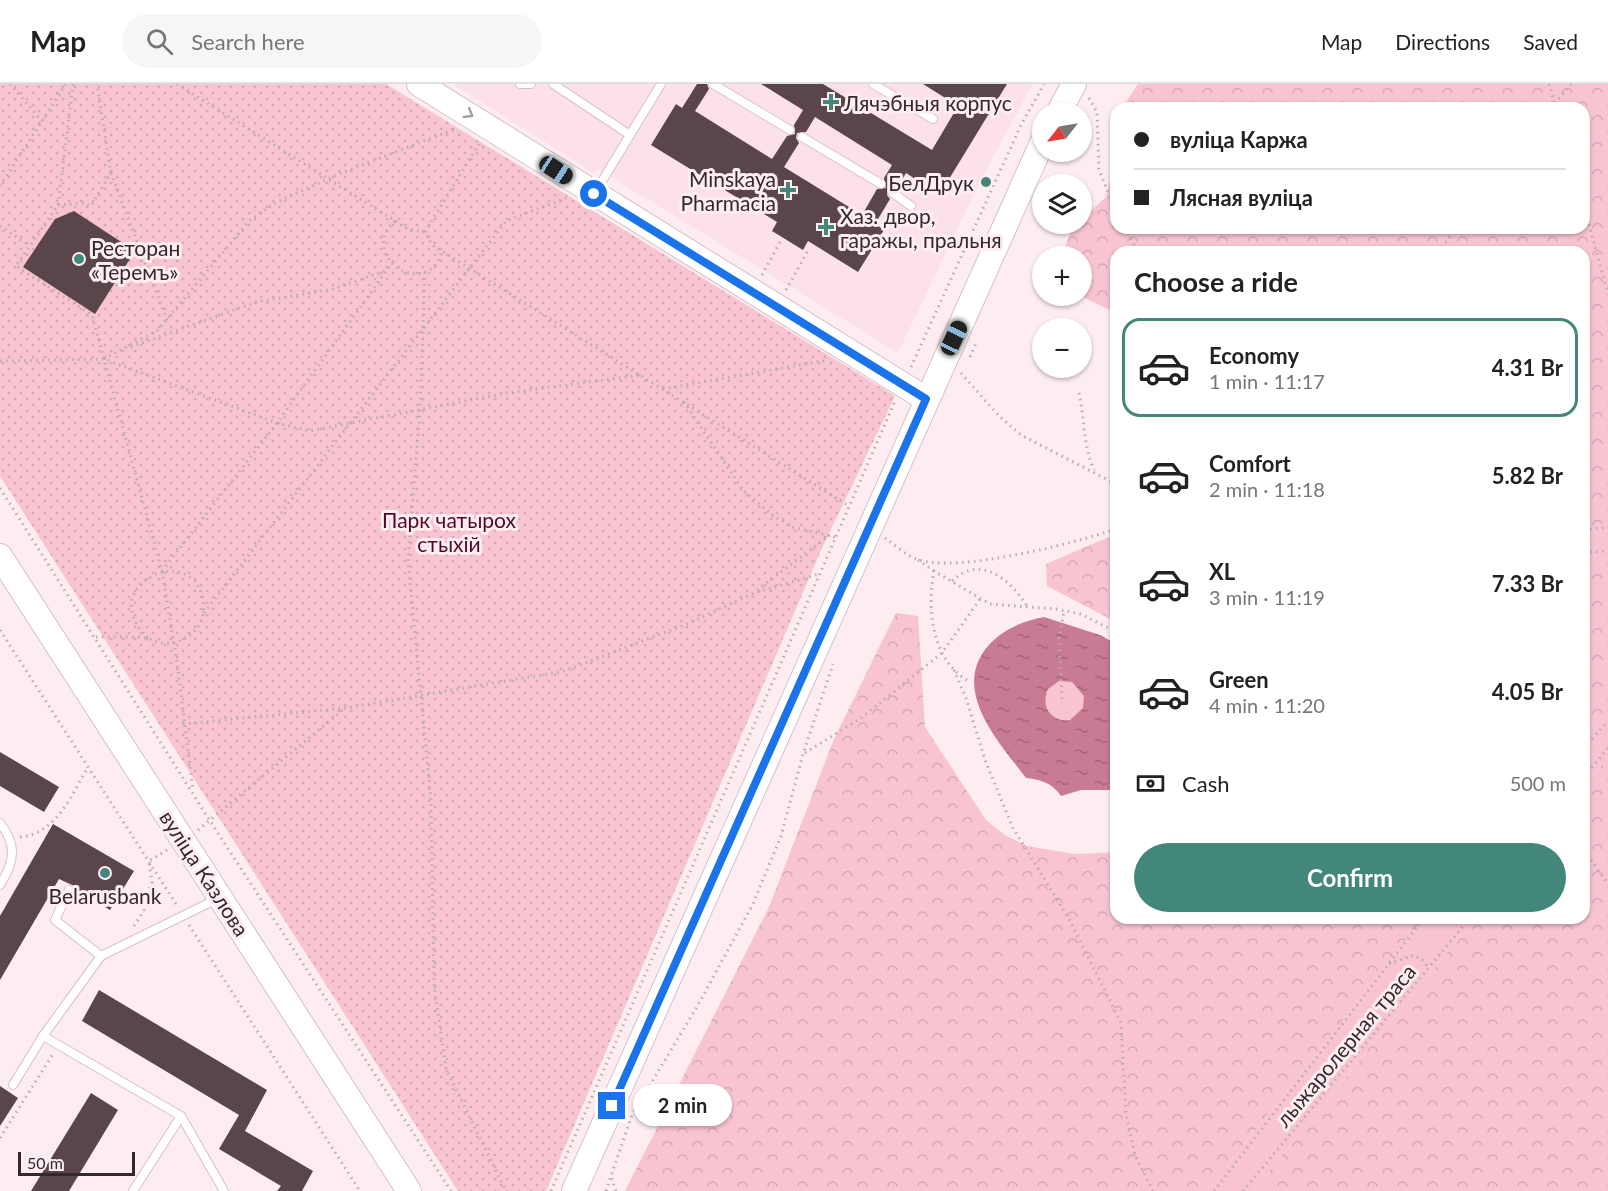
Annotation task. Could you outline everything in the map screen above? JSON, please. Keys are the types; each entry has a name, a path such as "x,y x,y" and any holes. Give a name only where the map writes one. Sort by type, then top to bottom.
{"main road":[{"path":"419,84 926,399"},
{"path":"1069,102 1081,91"},
{"path":"574,1191 1033,162"},
{"name":"вуліца Казлова","path":"0,556 409,1191"}],"lane":[{"path":"520,84 531,84"},
{"path":"553,84 630,135"},
{"path":"594,194 662,84"},
{"path":"713,84 790,130"},
{"path":"873,84 933,119"},
{"path":"802,137 881,184"},
{"path":"893,193 910,206"},
{"path":"0,822 11,837 11,867 0,885"},
{"path":"69,890 55,920 101,956"},
{"path":"13,1085 43,1036 101,956 220,897"},
{"path":"43,1036 181,1116 224,1191"},
{"path":"133,1191 181,1116"}],"path":[{"path":"10,84 42,121"},
{"path":"0,186 66,84"},
{"path":"73,84 58,205 16,266 92,315 162,571 175,643 193,792"},
{"path":"97,84 111,173 167,321"},
{"path":"177,84 408,229 425,232 432,244 849,506"},
{"path":"911,367 1021,125 1044,84"},
{"path":"1549,84 1555,102"},
{"path":"1556,102 1571,84"},
{"path":"1081,91 1097,112 1099,170 1110,197"},
{"path":"104,359 158,330 250,220 275,203 328,179 460,128"},
{"path":"425,232 481,141"},
{"path":"58,205 91,206 111,173"},
{"path":"95,637 148,638 161,643 175,643 188,638 199,626 204,613 506,221 569,197 560,190"},
{"path":"395,221 386,234 384,243 386,253 392,263 406,273 425,272 439,259 442,250"},
{"path":"0,226 29,245"},
{"path":"1590,228 1608,293"},
{"path":"1443,246 1452,234"},
{"path":"759,279 780,242"},
{"path":"783,294 809,249"},
{"path":"162,571 277,423 392,263"},
{"path":"122,350 256,302 333,289 387,270"},
{"path":"425,272 420,409 408,561 431,800 434,984 446,1069 506,1191"},
{"path":"957,383 978,338"},
{"path":"663,389 833,359 823,353"},
{"path":"918,353 924,355"},
{"path":"0,362 104,359 277,423 309,431 420,409 586,381 641,375"},
{"path":"962,373 999,416 1021,435 1110,481"},
{"path":"1078,393 1084,414 1086,444 1095,472"},
{"path":"551,1191 897,396"},
{"path":"683,401 743,490 753,499 792,527 836,537"},
{"path":"0,488 210,822 451,1191"},
{"path":"1590,529 1608,527"},
{"path":"880,547 889,528"},
{"path":"916,559 951,562 1034,552 1110,531"},
{"path":"754,593 830,535"},
{"path":"884,537 990,604 1064,611 1097,620 1110,628"},
{"path":"1590,552 1608,551"},
{"path":"934,570 930,606 942,653 954,670 966,698 985,760 1013,828 1070,919 1121,1023 1126,1114 1135,1155 1153,1191"},
{"path":"952,581 969,571 989,570 1003,577 1027,606"},
{"path":"148,638 138,628 132,616 132,601 137,586 148,576 162,571 176,571 187,576 197,586 203,598 204,613"},
{"path":"183,724 346,708 564,671 687,624 754,593 820,573"},
{"path":"803,754 861,718 942,653 980,599"},
{"path":"1062,699 1059,638 1064,611"},
{"path":"606,1191 632,1115 698,1005 753,904 781,836 803,754 834,659"},
{"path":"954,670 967,680"},
{"path":"132,930 144,910 143,900 152,883 149,861 210,822 346,708"},
{"path":"1590,741 1608,721"},
{"path":"1590,770 1608,748"},
{"path":"11,837 36,835 45,828 62,812 88,767"},
{"path":"1590,858 1608,884"},
{"name":"лыжаролерная траса","path":"1214,1191 1419,924"},
{"name":"лыжаролерная траса","path":"1243,1191 1465,924"},
{"path":"1388,965 1397,959 1414,955 1425,962 1428,969"},
{"path":"0,1138 58,1045"},
{"path":"611,1176 616,1191"}],"shaded area":[{"name":"Хаз. двор, гаражы, пральня","path":"453,84 1032,84 975,192 898,353 598,169 594,173"}],"green space":[{"name":"Парк чатырох стыхій","path":"0,84 386,84 895,396 822,548 546,1191 458,1191 0,476"},
{"path":"1138,84 1608,84 1608,524 1590,526 1590,246 1110,246 1110,310 1092,301 1092,246 1065,246 1070,234 1092,234 1092,210 1106,197 1110,180 1110,234 1590,234 1590,102 1126,102"},
{"path":"1608,524 1608,562 1590,562 1590,526"},
{"path":"1110,537 1110,619 1047,586 1046,564"},
{"path":"1590,562 1608,562 1608,714 1590,736"},
{"path":"896,613 918,616 925,727 986,820 1005,835 1027,846 1075,854 1110,852 1110,924 1419,924 1207,1191 625,1191 769,907 834,739"},
{"path":"1065,680 1079,686 1085,700 1079,714 1065,720 1051,714 1045,700 1051,686"},
{"path":"1608,714 1608,757 1590,779 1590,736"},
{"path":"1608,757 1608,1191 1253,1191 1470,924 1590,924 1590,779"},
{"path":"1419,924 1470,924 1253,1191 1207,1191"}],"water":[{"path":"1044,617 1100,635 1110,641 1110,790 1081,790 1061,796 1046,783 1026,778 992,732 976,698 974,680 978,663 988,646 1000,635 1021,623","holes":["1059,681 1072,682 1084,696 1083,708 1070,720 1053,716 1046,707 1048,689"]}],"building":[{"path":"697,84 707,84 709,89 695,111 772,159 787,136 795,134 794,125 803,110 761,84 823,84 932,150 958,106 923,84 1007,84 946,184 932,176 926,186 906,173 897,188 888,189 887,195 890,199 875,224 884,230 858,272 808,241 803,250 772,231 777,222 651,145 676,104 682,108","holes":["815,117 892,165 884,178 886,188 877,189 862,215 784,167 799,143 796,138 797,133 806,132"]},
{"name":"Ресторан «Теремъ»","path":"74,211 135,251 95,314 23,267 55,219"},
{"path":"0,752 59,787 44,812 0,786"},
{"path":"53,824 134,871 110,910 59,879 0,980 0,916"},
{"path":"99,990 267,1090 245,1131 313,1171 302,1191 277,1191 281,1186 219,1149 239,1115 82,1021"},
{"path":"0,1086 18,1098 0,1126"},
{"path":"91,1093 118,1110 69,1191 31,1191"}],"place":[{"name":"Лячэбныя корпус","path":"831,102"},
{"name":"БелДрук","path":"986,182"},
{"name":"Minskaya Pharmacia","path":"788,190"},
{"name":"Хаз. двор, гаражы, пральня","path":"826,227"},
{"name":"Ресторан «Теремъ»","path":"79,259"},
{"name":"Belarusbank","path":"105,873"}],"route":[{"path":"594,194 926,399 612,1106"}]}
